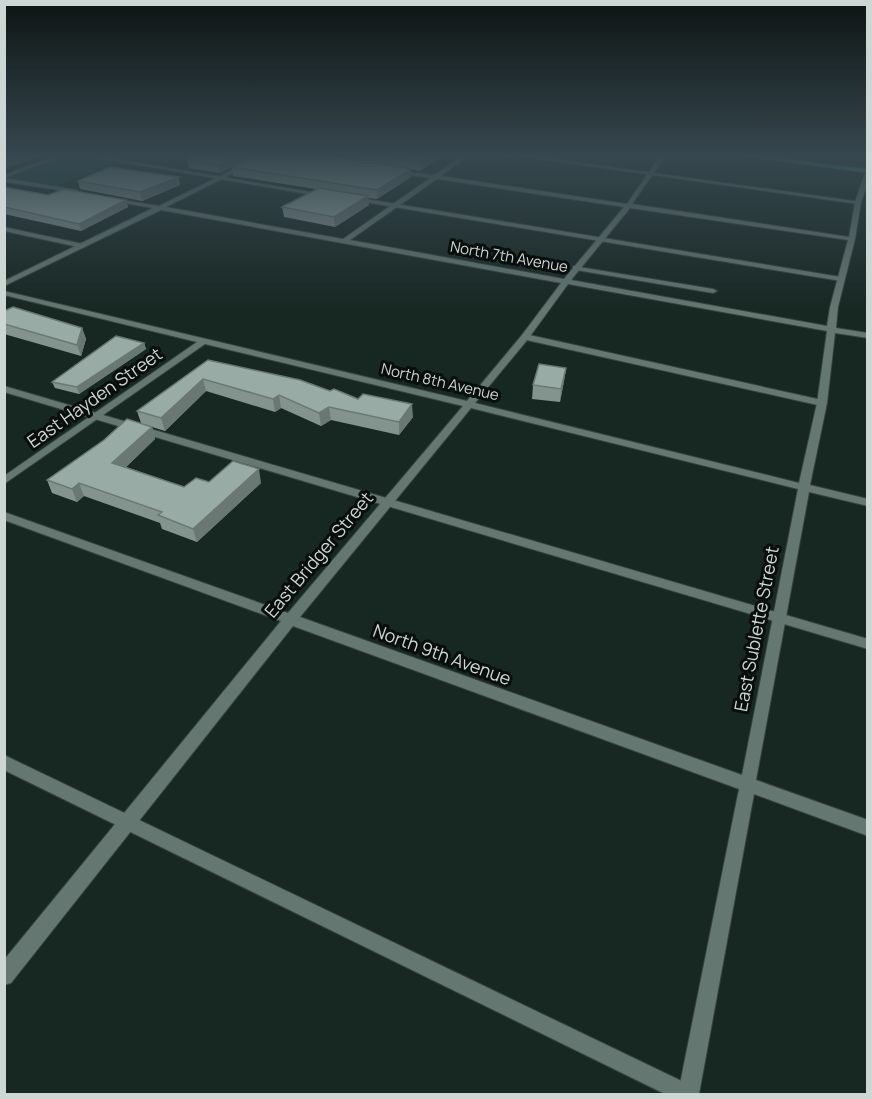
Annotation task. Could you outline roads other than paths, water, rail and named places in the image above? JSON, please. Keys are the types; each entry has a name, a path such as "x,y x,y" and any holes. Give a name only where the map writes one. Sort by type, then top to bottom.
{"street":[{"path":"4,284 156,208"},
{"name":"North 7th Avenue","path":"166,208 867,336"},
{"path":"344,241 390,208"},
{"path":"407,208 842,279"},
{"name":"East Bridger Street","path":"4,976 290,620 525,336 598,239 626,208"},
{"path":"644,208 852,239"},
{"name":"East Sublette Street","path":"688,1095 822,403 831,329 857,208"},
{"path":"4,230 83,246"},
{"path":"576,268 713,291"},
{"name":"North 8th Avenue","path":"4,293 468,404 867,503"},
{"path":"525,336 822,403"},
{"name":"East Hayden Street","path":"4,481 203,341"},
{"path":"4,389 867,645"},
{"name":"North 9th Avenue","path":"4,516 867,828"},
{"path":"4,762 688,1095"}]}
